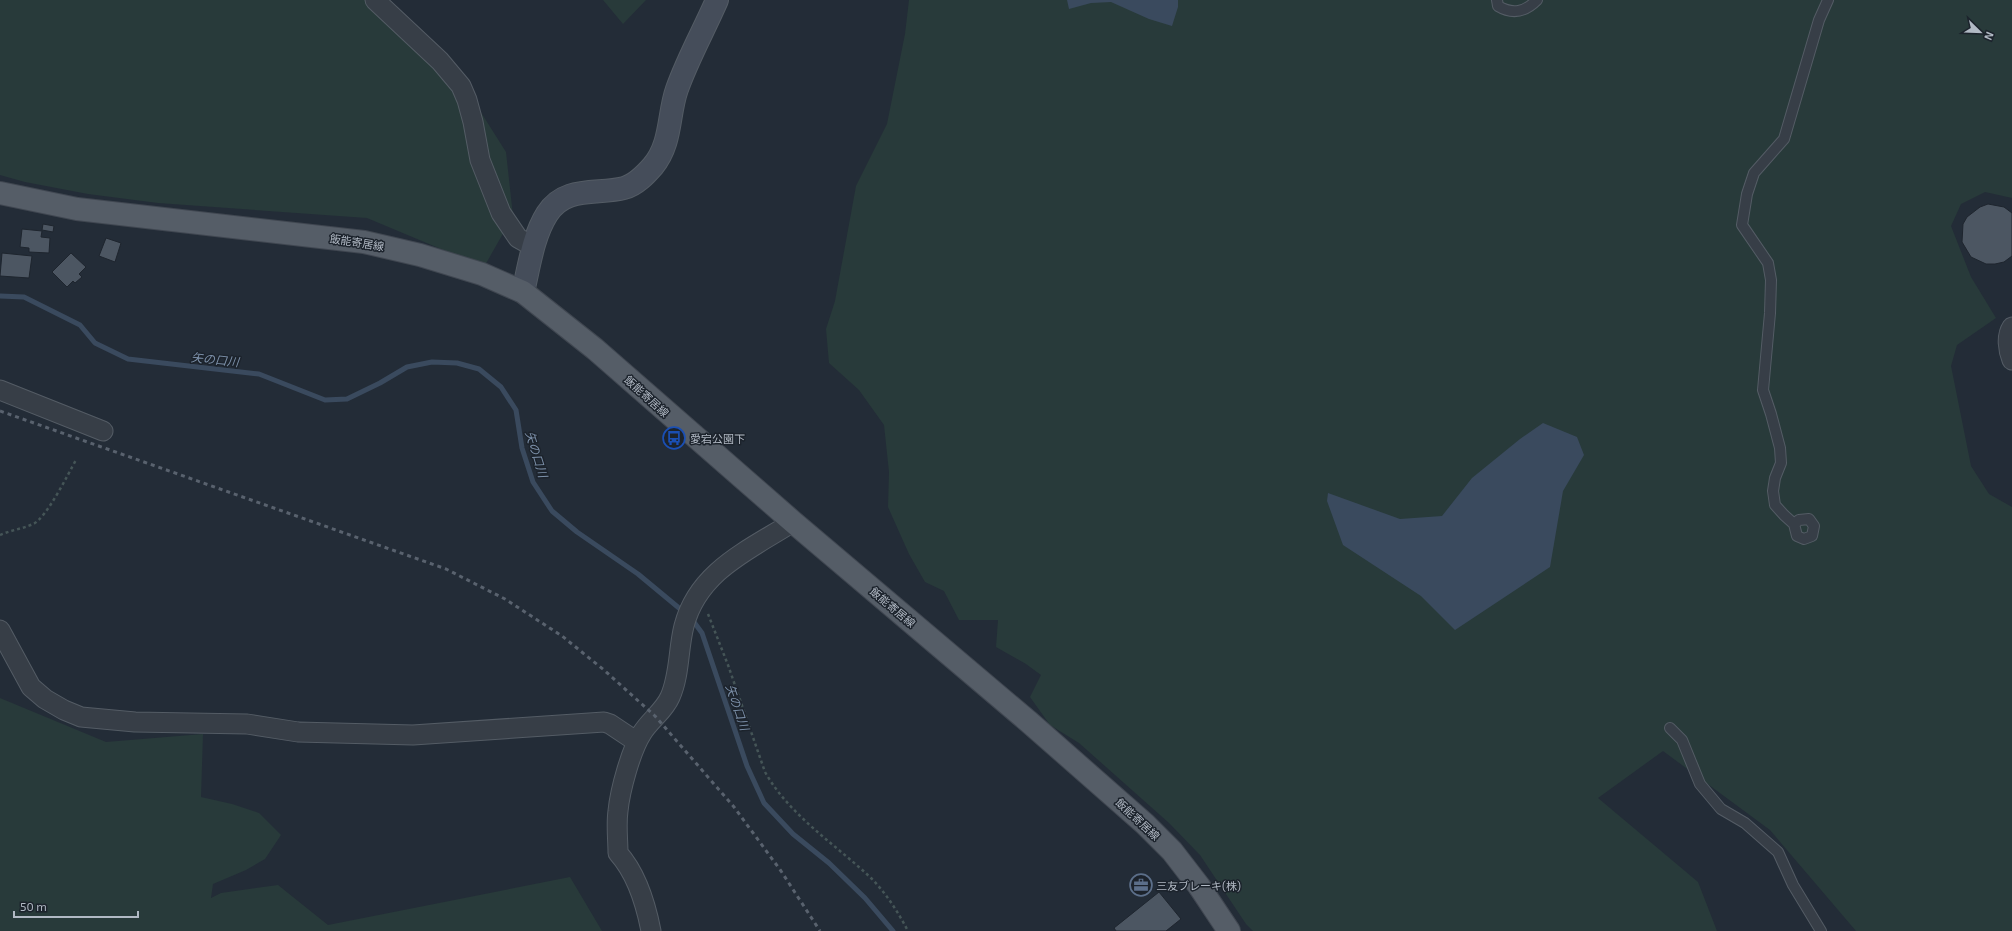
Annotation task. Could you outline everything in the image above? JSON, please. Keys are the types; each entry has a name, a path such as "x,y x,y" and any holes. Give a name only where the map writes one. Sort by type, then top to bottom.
{"main road":[{"name":"飯能寄居線","path":"0,193 76,209 364,242 420,255 454,265 482,274 523,292 595,349 793,522 1034,726 1145,824 1172,851 1199,886 1229,931"}],"street":[{"path":"375,0 440,61 461,86 467,100 473,122 480,160 501,213 518,238 534,247"},
{"path":"523,292 534,247 547,213 558,202 580,193 625,188 639,180 654,165 664,146 670,127 677,89 717,0"},
{"path":"2012,327 2008,332 2009,353 2012,360"},
{"path":"0,390 103,431"},
{"path":"651,931 642,898 628,864 618,853 618,811 637,742 643,731 670,697 676,675 685,624 695,599 707,581 719,569 793,522"},
{"path":"0,630 31,687 45,700 81,717 135,722 247,724 298,732 413,735 604,722 610,724 637,742"}],"lane":[{"path":"1497,0 1498,6 1507,11 1518,12 1529,8 1537,0"},
{"path":"1794,524 1775,505 1773,491 1775,478 1781,463 1780,448 1772,414 1763,390 1771,280 1768,263 1742,225 1747,194 1754,173 1784,139 1820,20 1828,0"},
{"path":"1670,728 1682,740 1700,784 1721,809 1745,823 1778,852 1793,885 1821,931"}],"path":[{"path":"0,535 11,530 34,524 49,507 76,460"},
{"path":"695,599 712,622 765,772 774,787 794,810 872,879 896,910 908,931"}],"shaded area":[{"path":"0,0 371,0 470,95 506,152 513,216 484,267 367,218 158,203 88,194 25,182 0,175"},
{"path":"603,0 646,0 623,24"},
{"path":"909,0 2012,0 2012,198 1985,192 1961,204 1951,226 1971,277 1996,318 1957,345 1951,366 1971,466 1989,494 2012,507 2012,931 1856,931 1770,830 1663,751 1598,798 1698,882 1717,931 1253,931 1246,924 1200,855 1169,823 1079,743 1050,725 1030,697 1041,675 1026,664 996,647 998,620 959,620 944,591 925,582 909,554 888,507 889,472 884,425 859,390 829,363 826,329 835,301 856,186 887,124 905,34"},
{"path":"0,698 106,742 203,734 201,797 232,804 259,813 281,835 265,859 246,870 213,884 211,898 221,893 278,885 328,925 570,877 602,931 0,931"}],"water":[{"path":"1067,0 1178,0 1178,7 1172,26 1149,19 1111,2 1091,3 1069,9"},
{"path":"1543,423 1577,437 1584,455 1563,491 1550,567 1455,630 1421,596 1343,545 1327,501 1328,493 1400,519 1442,516 1472,478 1520,439"}],"building":[{"path":"1988,204 2004,207 2012,213 2012,256 2004,262 1995,264 1986,264 1971,257 1962,242 1963,224 1967,217 1980,207"},
{"path":"43,224 54,226 53,232 42,230"},
{"path":"22,229 42,231 41,237 50,238 49,253 29,252 29,248 20,247"},
{"path":"106,238 121,243 115,262 99,256"},
{"path":"2,253 32,256 29,278 0,276"},
{"path":"71,253 86,267 79,274 82,277 75,283 73,281 67,287 52,272"},
{"path":"1159,892 1181,919 1166,931 1116,931 1114,928"}],"waterway":[{"name":"矢の口川","path":"0,296 24,297 80,325 95,343 128,359 259,374 325,400 347,399 380,383 407,367 432,362 457,363 479,369 501,387 516,410 522,448 533,482 552,511 577,532 638,574 685,613"},
{"name":"矢の口川","path":"691,618 702,633 747,766 764,803 793,834 829,863 865,898 893,931"}],"railway":[{"path":"0,411 446,569 505,599 562,636 604,670 655,716 734,807 781,871 820,931"}],"place":[{"name":"愛宕公園下","path":"674,438"},
{"name":"三友ブレーキ(株)","path":"1141,885"}]}
